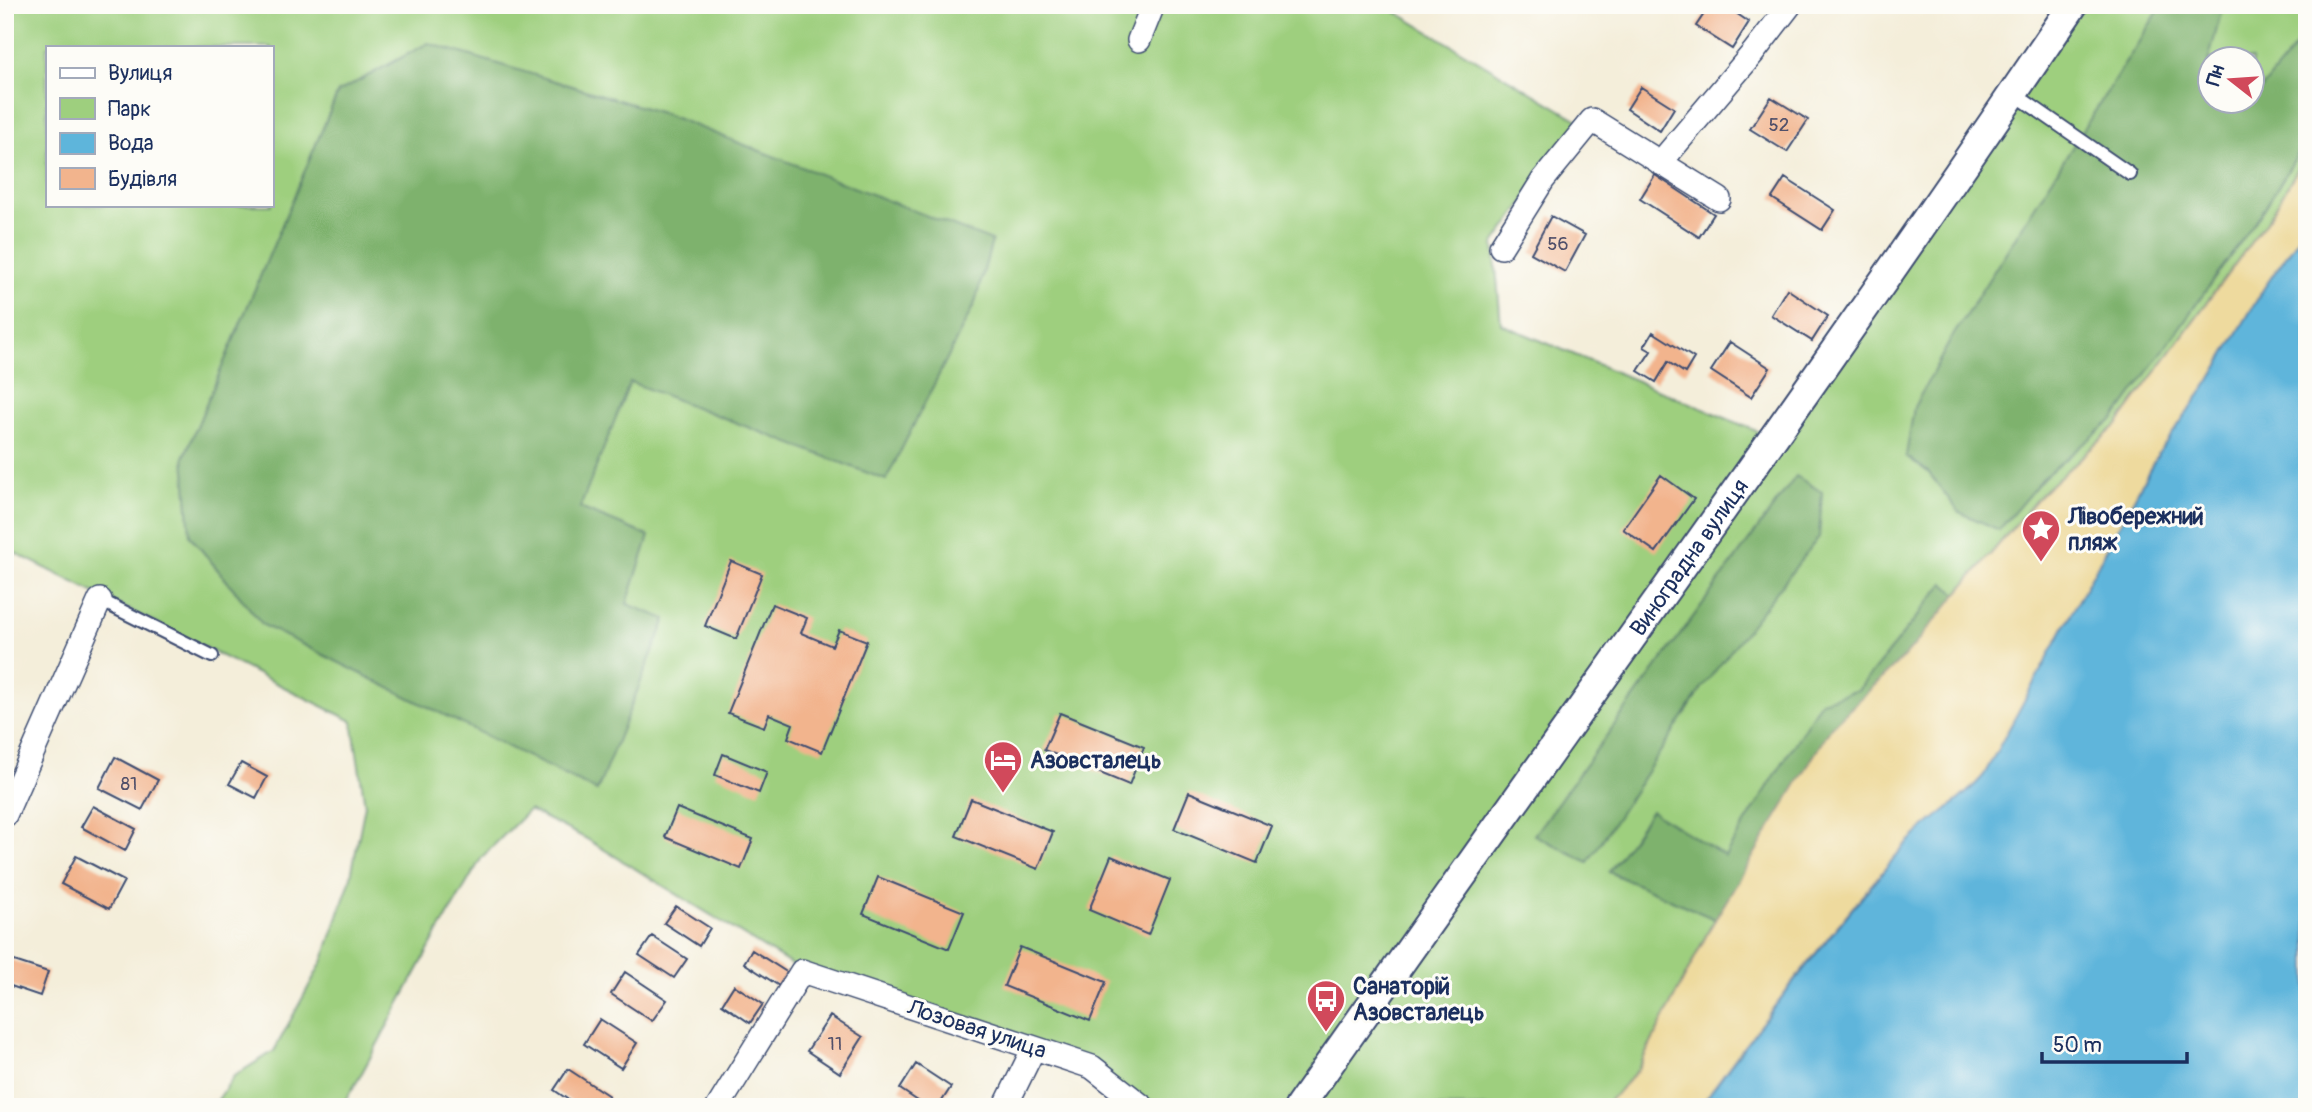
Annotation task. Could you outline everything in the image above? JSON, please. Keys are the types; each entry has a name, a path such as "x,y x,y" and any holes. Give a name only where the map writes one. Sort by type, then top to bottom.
{"street":[{"path":"1139,40 1153,5"},
{"path":"1660,163 1790,5"},
{"name":"Виноградна вулиця","path":"1298,1107 1755,465 2073,5"},
{"path":"1502,247 1543,180 1592,120 1719,199"},
{"path":"5,815 100,600"},
{"name":"Лозовая улица","path":"718,1107 802,971 1092,1067 1143,1107"},
{"path":"1005,1107 1034,1048"}],"lane":[{"path":"2013,93 2130,174"},
{"path":"100,600 212,656"}],"green space":[{"path":"5,5 1384,5 1581,122 1494,244 1501,324 1773,438 2073,5 2307,5 2307,153 2271,215 2117,425 2042,493 1905,656 1831,727 1710,928 1637,1071 1604,1107 1143,1107 1092,1067 802,971 585,838 529,810 482,857 341,1107 213,1107 234,1076 274,1051 323,960 350,881 365,805 352,721 5,548"},
{"path":"2162,5 2223,5 2212,46 2196,46 2196,116 2266,116 2266,83 2307,32 2307,139 2265,208 2115,418 2044,477 1999,530 1959,512 1928,472 1906,456 1914,407 1951,339"},
{"path":"428,43 665,114 992,241 975,303 886,480 630,382 580,508 649,536 627,604 666,619 597,791 263,625 190,536 184,457 338,92"},
{"path":"1796,476 1822,492 1819,537 1702,688 1588,862 1534,835"},
{"path":"1944,583 1981,615 1757,938 1609,872 1651,811 1725,856 1821,701 1858,690"}],"sand":[{"name":"Лівобережний пляж","path":"2307,153 2307,226 2264,288 2209,382 2158,454 1984,775 1901,850 1848,912 1700,1107 1604,1107 1637,1071 1710,928 1831,727 1905,656 2042,493 2117,425 2271,215"}],"water":[{"path":"2307,226 2307,1107 1700,1107 1798,977 1901,850 1984,775 2158,454 2209,382 2264,288"}],"building":[{"path":"1710,5 1724,5 1749,22 1732,49 1696,26"},
{"path":"1641,87 1674,108 1660,131 1627,109"},
{"path":"1771,97 1808,120 1787,152 1750,129"},
{"path":"1655,175 1714,214 1699,237 1640,199"},
{"path":"1785,178 1835,210 1822,230 1772,198"},
{"path":"1551,216 1585,235 1565,272 1531,253"},
{"path":"1787,289 1828,316 1812,341 1771,315"},
{"path":"1653,332 1694,358 1685,373 1668,362 1656,382 1638,371 1651,351 1644,347"},
{"path":"1730,342 1770,368 1751,397 1711,371"},
{"path":"1661,475 1694,499 1656,552 1623,529"},
{"path":"731,561 762,574 736,639 705,626"},
{"path":"772,604 807,618 801,633 832,646 839,630 867,641 822,752 788,738 793,724 769,714 764,727 728,713"},
{"path":"1060,713 1144,747 1129,785 1044,750"},
{"path":"723,754 767,772 759,793 715,775"},
{"path":"115,757 158,780 142,810 99,788"},
{"path":"241,763 267,777 256,798 229,784"},
{"path":"1189,792 1272,826 1257,863 1174,829"},
{"path":"971,799 1053,832 1038,869 956,836"},
{"path":"93,806 136,829 125,851 81,827"},
{"path":"677,808 753,839 741,869 665,837"},
{"path":"76,856 124,881 109,909 61,884"},
{"path":"1111,856 1170,880 1148,935 1089,910"},
{"path":"878,877 964,912 949,949 863,914"},
{"path":"676,906 710,928 699,946 664,923"},
{"path":"652,936 687,959 674,978 639,955"},
{"path":"1020,947 1106,982 1090,1021 1004,986"},
{"path":"752,950 788,973 779,986 744,963"},
{"path":"5,958 48,972 40,996 5,984"},
{"path":"625,972 667,1000 652,1021 611,994"},
{"path":"734,985 763,1004 750,1023 722,1004"},
{"path":"830,1016 863,1037 840,1073 807,1051"},
{"path":"600,1019 637,1043 621,1068 584,1044"},
{"path":"916,1064 951,1087 938,1107 927,1107 900,1089"},
{"path":"568,1069 609,1096 602,1107 579,1107 554,1090"}],"place":[{"name":"Лівобережний пляж","path":"2041,563"},
{"name":"Азовсталець","path":"1003,794"},
{"name":"Санаторій Азовсталець","path":"1326,1033"}]}
